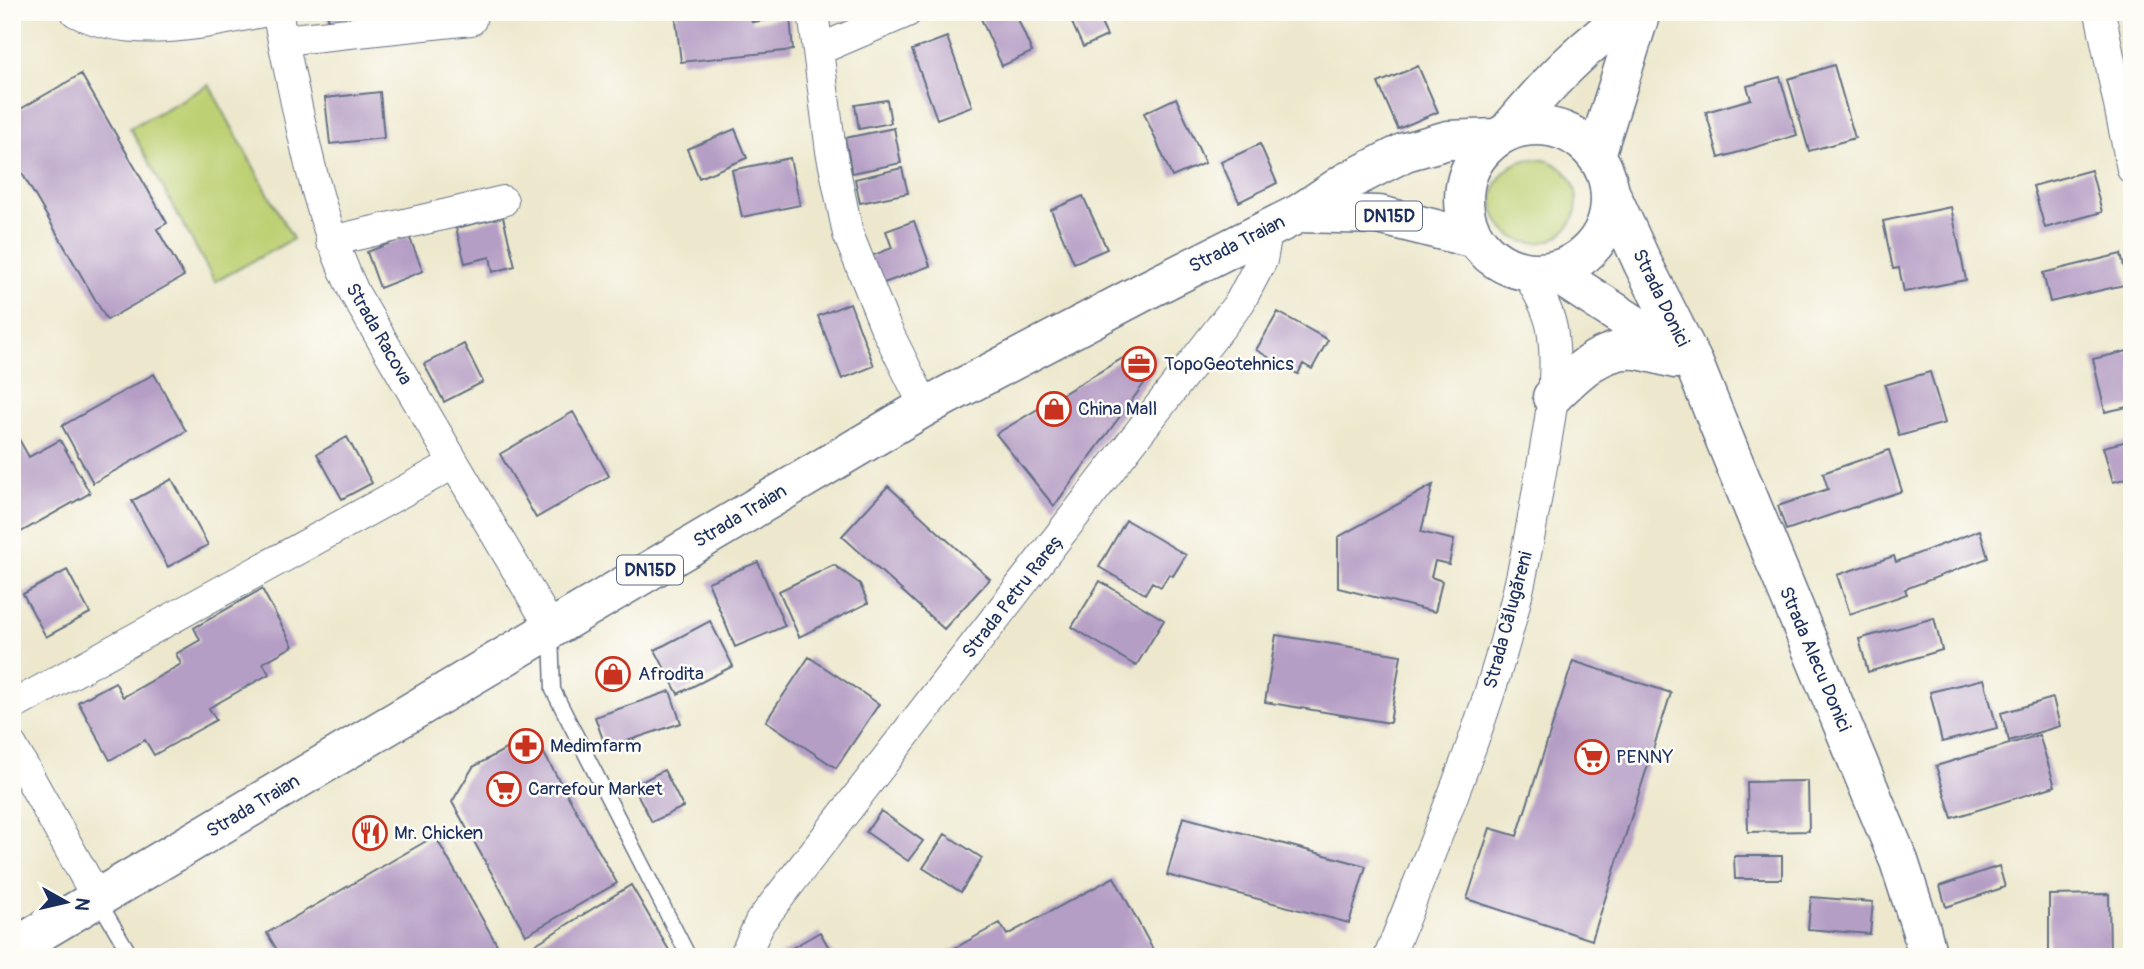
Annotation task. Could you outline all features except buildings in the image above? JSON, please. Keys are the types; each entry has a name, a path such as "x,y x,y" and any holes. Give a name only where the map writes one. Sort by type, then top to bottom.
{"main road":[{"path":"1502,134 1527,126 1547,126 1566,131 1582,141 1603,167 1610,192 1607,223 1590,250 1573,263 1540,272 1504,266 1492,258 1475,239 1467,222 1463,203 1465,184 1482,150 1502,134 1586,49 1634,12"},
{"path":"1596,155 1641,12"},
{"name":"Strada Traian","path":"12,949 925,407 1284,221 1346,182 1405,152 1448,141 1502,134"},
{"name":"Strada Donici","path":"1610,192 1694,364"},
{"name":"Strada Traian","path":"1284,221 1379,215 1475,239"},
{"name":"Strada Donici","path":"1540,272 1694,364"},
{"path":"1552,397 1579,370 1620,350 1637,350 1694,364"},
{"name":"Strada Alecu Donici","path":"1694,364 1899,861 1927,957"}],"street":[{"path":"76,12 94,21 151,28 262,12"},
{"path":"813,12 831,151 848,234 885,326 925,407"},
{"path":"818,50 907,12"},
{"path":"2100,12 2132,169"},
{"path":"280,26 471,20"},
{"name":"Strada Racova","path":"280,26 306,146 331,241 355,294 551,628"},
{"path":"331,241 503,201"},
{"name":"Strada Petru Rareș","path":"744,957 760,922 1240,302 1284,221"},
{"name":"Strada Călugăreni","path":"1388,957 1459,780 1493,682 1514,609 1527,549 1552,397 1553,334 1540,272"},
{"path":"12,706 453,464"},
{"path":"12,746 97,898"}],"lane":[{"path":"551,628 553,690 689,957"},
{"path":"97,898 128,951 127,957"}],"green space":[{"path":"209,85 293,239 215,282 130,128"},
{"path":"1535,159 1551,162 1565,171 1574,185 1577,201 1574,217 1565,231 1551,240 1535,243 1519,240 1505,231 1496,217 1493,201 1496,185 1505,171 1519,162"}],"place":[{"name":"TopoGeotehnics","path":"1139,364"},
{"name":"China Mall","path":"1054,409"},
{"name":"Afrodita","path":"613,674"},
{"name":"Medimfarm","path":"526,746"},
{"name":"PENNY","path":"1592,757"},
{"name":"Carrefour Market","path":"504,789"},
{"name":"Mr. Chicken","path":"370,833"}]}
